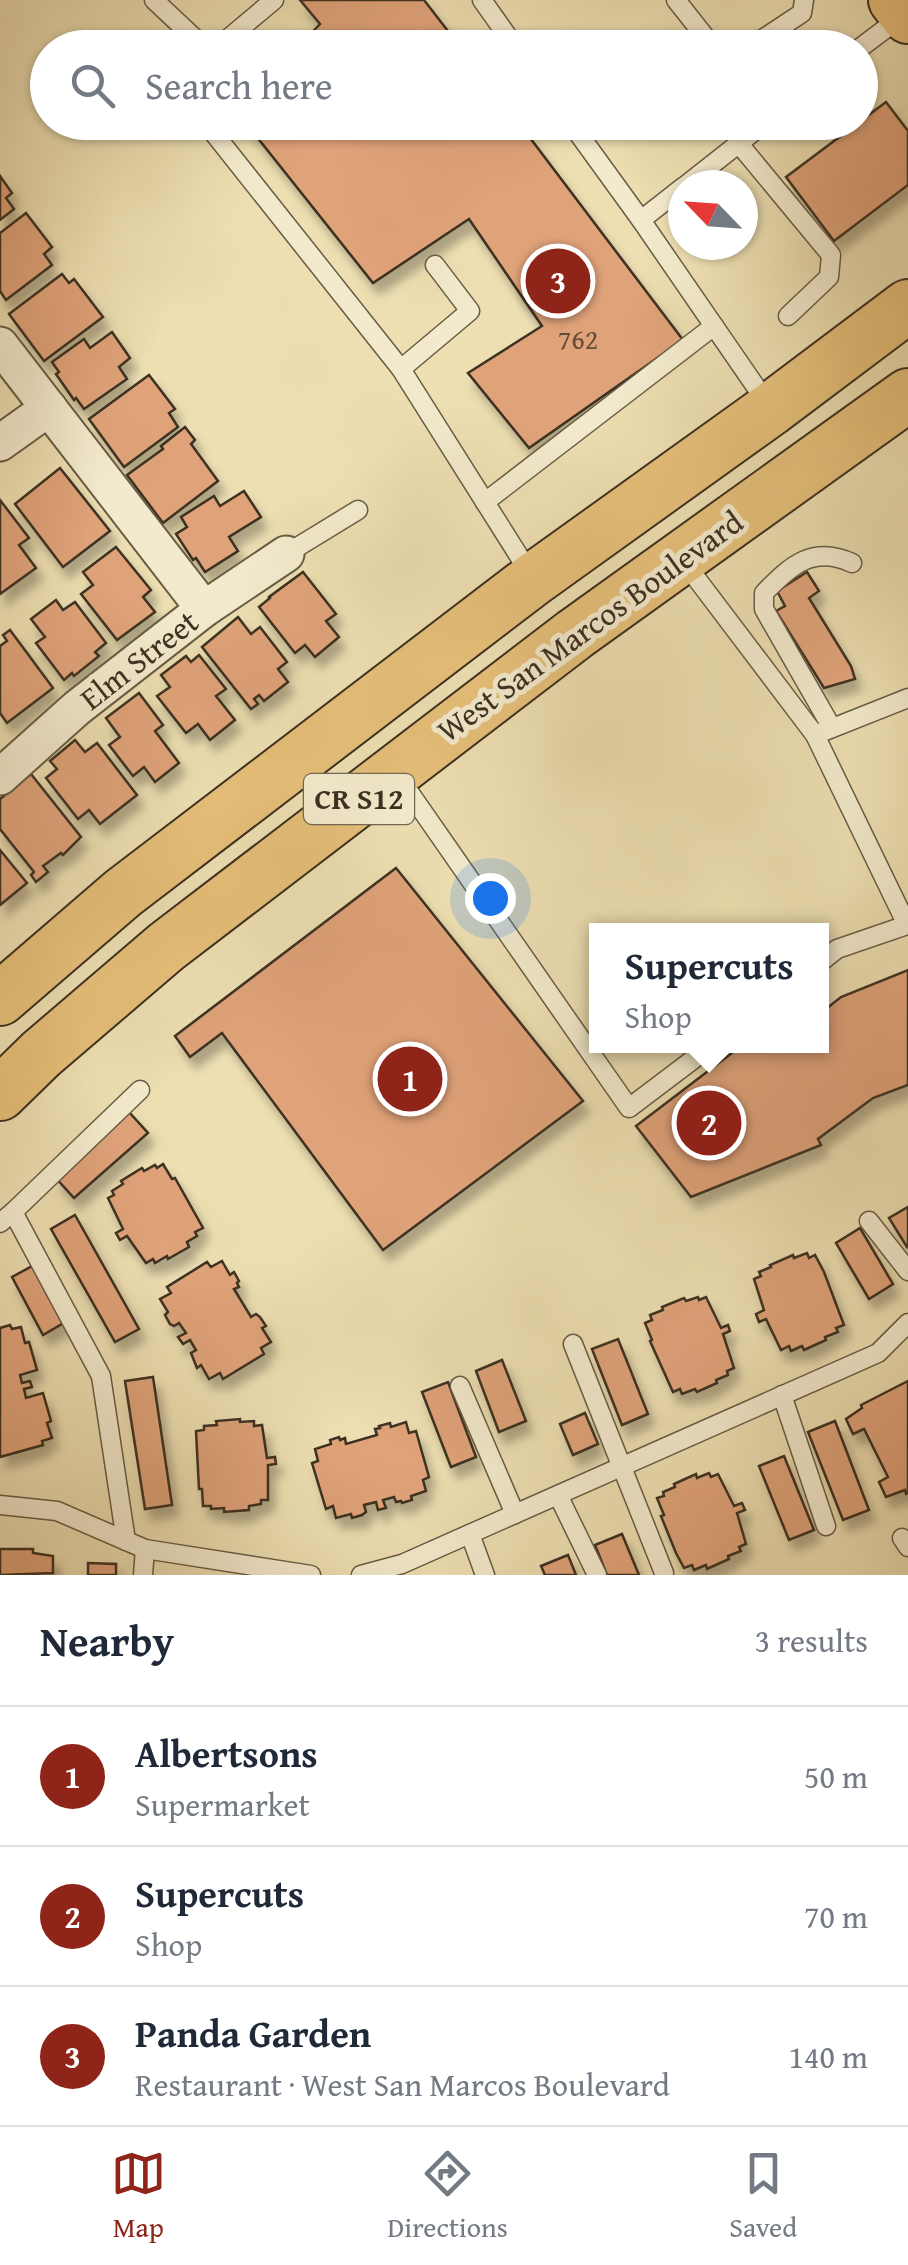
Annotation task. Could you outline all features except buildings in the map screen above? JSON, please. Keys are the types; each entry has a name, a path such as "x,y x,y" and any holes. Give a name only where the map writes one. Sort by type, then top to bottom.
{"main road":[{"name":"West San Marcos Boulevard","path":"0,1000 123,893 534,579 908,306"},
{"name":"West San Marcos Boulevard","path":"0,1094 166,946 574,634 908,395"},
{"path":"395,772 381,748 388,734 531,622 557,589 580,546"}],"street":[{"path":"0,345 204,609"},
{"path":"0,443 49,408"},
{"name":"Elm Street","path":"0,776 77,708 204,609 286,554"}],"lane":[{"path":"154,0 186,30"},
{"path":"238,30 274,0"},
{"path":"482,0 503,30"},
{"path":"676,0 700,30"},
{"path":"777,30 802,13 804,0"},
{"path":"878,32 903,10"},
{"path":"219,140 401,369 534,579"},
{"path":"583,140 771,409"},
{"path":"705,170 744,140"},
{"path":"739,144 831,255 828,277 788,316"},
{"path":"641,220 668,199"},
{"path":"401,369 470,311 435,265"},
{"path":"485,502 714,326"},
{"path":"286,554 358,510"},
{"path":"829,956 838,949 908,925 823,731 764,609 764,593 809,556 834,555 852,563"},
{"path":"681,558 823,731"},
{"path":"823,731 908,698"},
{"path":"395,772 589,1051"},
{"path":"591,1053 629,1108 702,1053"},
{"path":"126,1541 101,1376 6,1217 140,1090"},
{"path":"869,1221 908,1271"},
{"path":"361,1575 403,1570 470,1534 878,1353 908,1323"},
{"path":"572,1344 664,1573"},
{"path":"460,1386 514,1514"},
{"path":"782,1396 826,1526"},
{"path":"558,1495 597,1575"},
{"path":"0,1505 57,1511 145,1549 311,1575"},
{"path":"470,1534 485,1575"},
{"path":"143,1575 145,1549"}],"place":[{"name":"Panda Garden","path":"558,281"},
{"name":"Albertsons","path":"410,1079"},
{"name":"Supercuts","path":"709,1123"}]}
